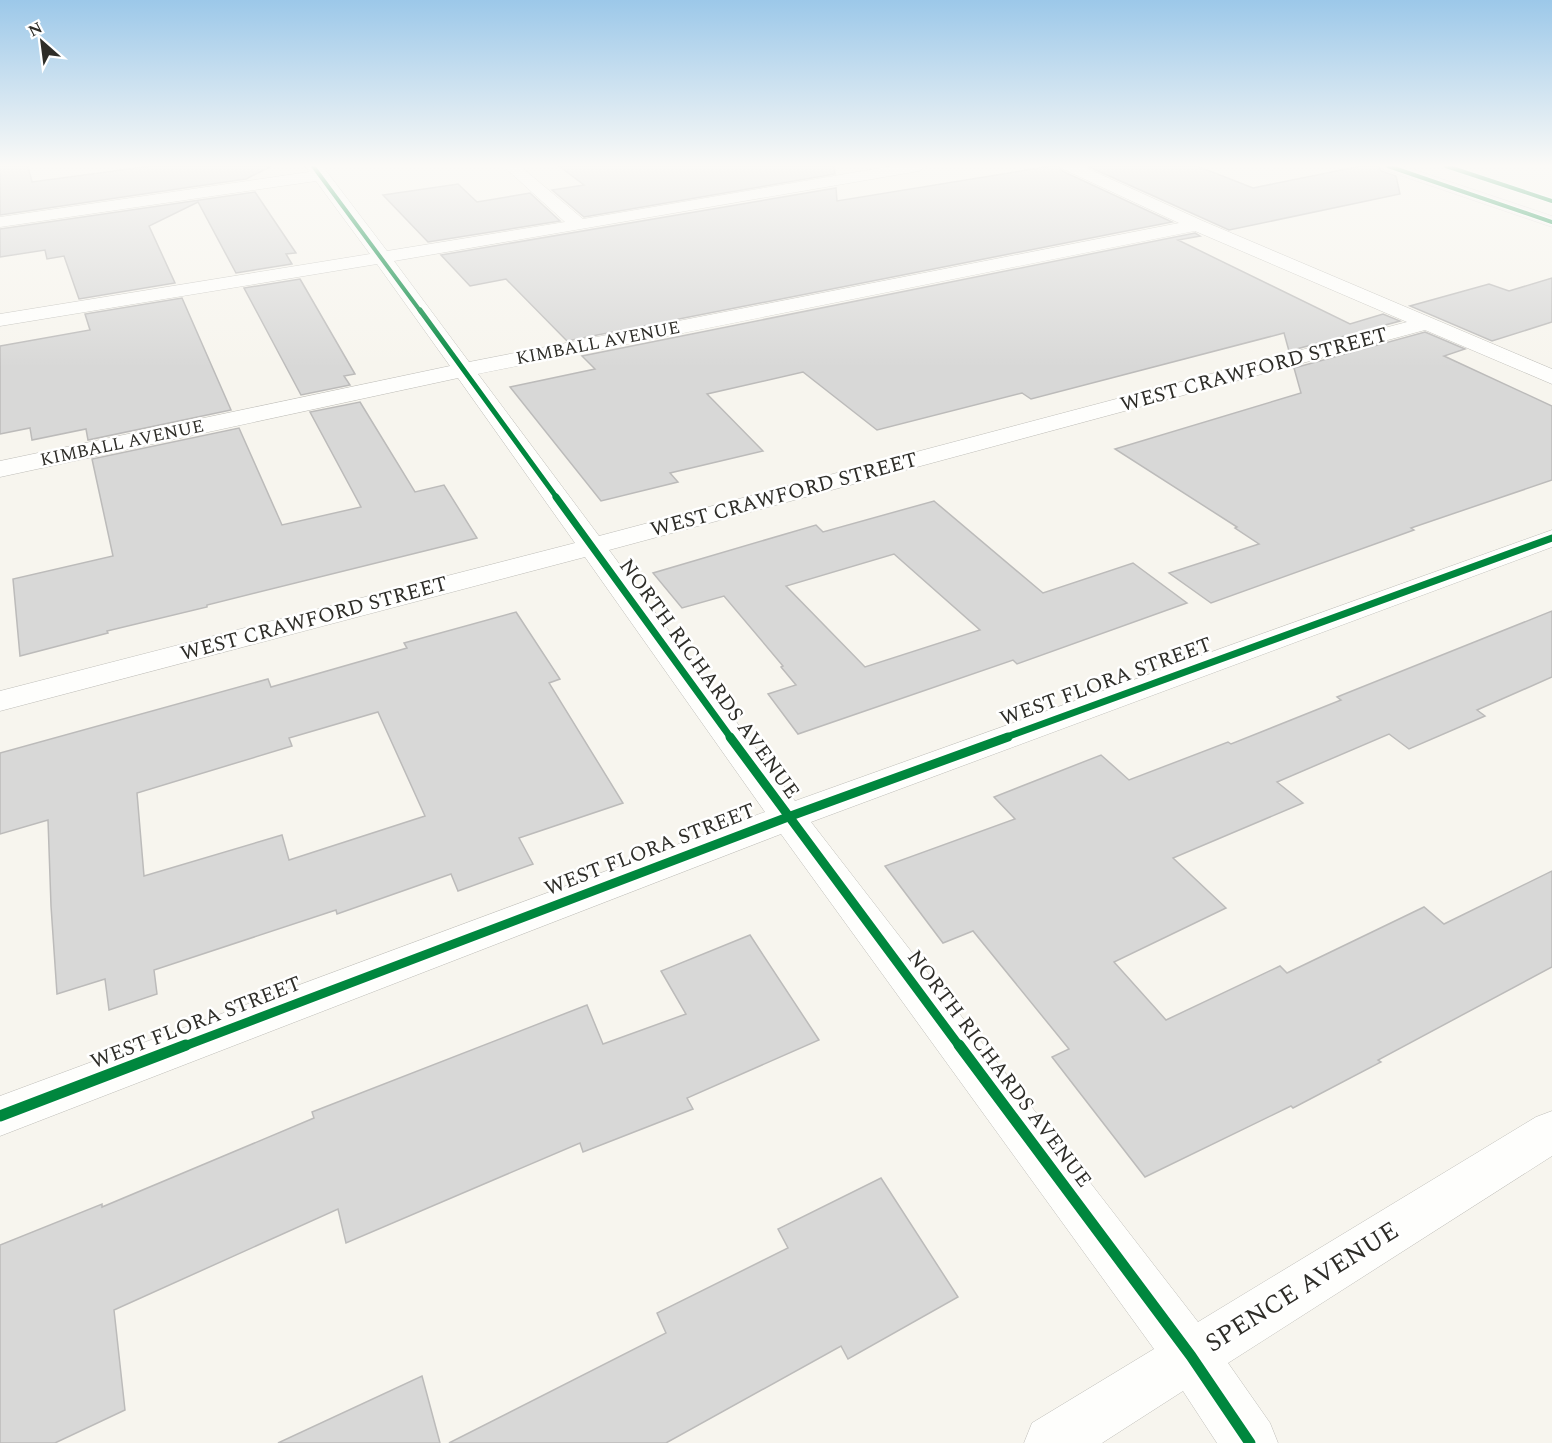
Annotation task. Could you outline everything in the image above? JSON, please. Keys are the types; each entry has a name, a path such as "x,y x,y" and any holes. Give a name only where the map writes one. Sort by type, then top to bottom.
{"street":[{"name":"NORTH RICHARDS AVENUE","path":"364,233 788,817 1191,1356 1250,1443"},
{"path":"0,320 526,233"},
{"name":"KIMBALL AVENUE","path":"0,469 464,370 1155,233"},
{"path":"1217,233 1552,377"},
{"name":"WEST CRAWFORD STREET","path":"0,701 590,547 1428,323"},
{"name":"WEST FLORA STREET","path":"0,1116 788,817 1552,538"},
{"name":"SPENCE AVENUE","path":"1052,1443 1552,1131"}],"building":[{"path":"0,233 152,233 175,283 79,299 64,256 47,259 45,250 0,257"},
{"path":"215,233 283,233 296,253 286,254 292,264 236,273"},
{"path":"420,233 482,233 428,242"},
{"path":"569,233 1114,233 567,341 506,279 470,286 441,255"},
{"path":"1193,233 1200,236 1178,240 1350,324 1383,314 1400,321 1289,351 1284,333 1031,399 1022,393 877,430 803,372 707,394 763,451 670,473 678,482 601,501 510,387 595,369 582,356"},
{"path":"1552,278 1552,322 1492,341 1410,306 1489,284 1509,291"},
{"path":"300,279 355,374 344,376 350,385 301,395 244,288"},
{"path":"182,298 231,410 88,440 86,429 32,440 30,428 0,434 0,346 90,330 85,314"},
{"path":"1425,332 1465,349 1444,356 1552,406 1552,480 1411,528 1414,530 1211,603 1169,573 1259,544 1235,528 1237,527 1115,449 1301,393 1294,368"},
{"path":"360,402 415,492 444,485 477,538 207,605 207,607 107,631 108,633 20,656 13,579 113,556 92,459 239,428 282,525 361,507 310,412"},
{"path":"934,501 1043,593 1133,563 1187,603 1017,664 1013,660 798,734 768,694 796,685 781,667 783,666 724,596 682,608 653,573 816,525 823,532","holes":["894,554 980,630 865,667 786,586"]},
{"path":"1552,611 1552,677 1477,710 1485,716 1409,749 1389,734 1277,782 1303,803 1173,858 1226,908 1114,962 1166,1020 1280,966 1287,973 1424,907 1444,924 1552,871 1552,967 1293,1108 1291,1106 1145,1177 1052,1057 1069,1049 973,931 943,943 885,866 1015,819 994,797 1101,755 1129,780 1228,742 1231,744 1341,700 1337,697"},
{"path":"516,612 560,679 549,683 623,803 519,838 533,864 458,891 451,874 337,914 336,910 154,970 157,994 109,1010 105,979 57,994 48,820 0,834 0,753 268,679 271,687 407,648 404,643","holes":["378,712 425,816 289,860 282,835 144,876 137,793 292,746 289,738"]},
{"path":"750,935 819,1040 687,1098 693,1109 583,1152 580,1143 346,1243 338,1209 114,1310 125,1410 55,1443 0,1443 0,1245 102,1204 102,1207 314,1118 312,1112 587,1005 603,1044 686,1014 661,971"},
{"path":"881,1178 958,1297 848,1359 841,1346 666,1443 449,1443 666,1333 657,1313 788,1248 778,1229"},
{"path":"422,1376 440,1443 278,1443"}],"cycle path":[{"path":"364,233 788,817 1191,1356 1250,1443"},
{"path":"0,1116 788,817 1552,538"}]}
